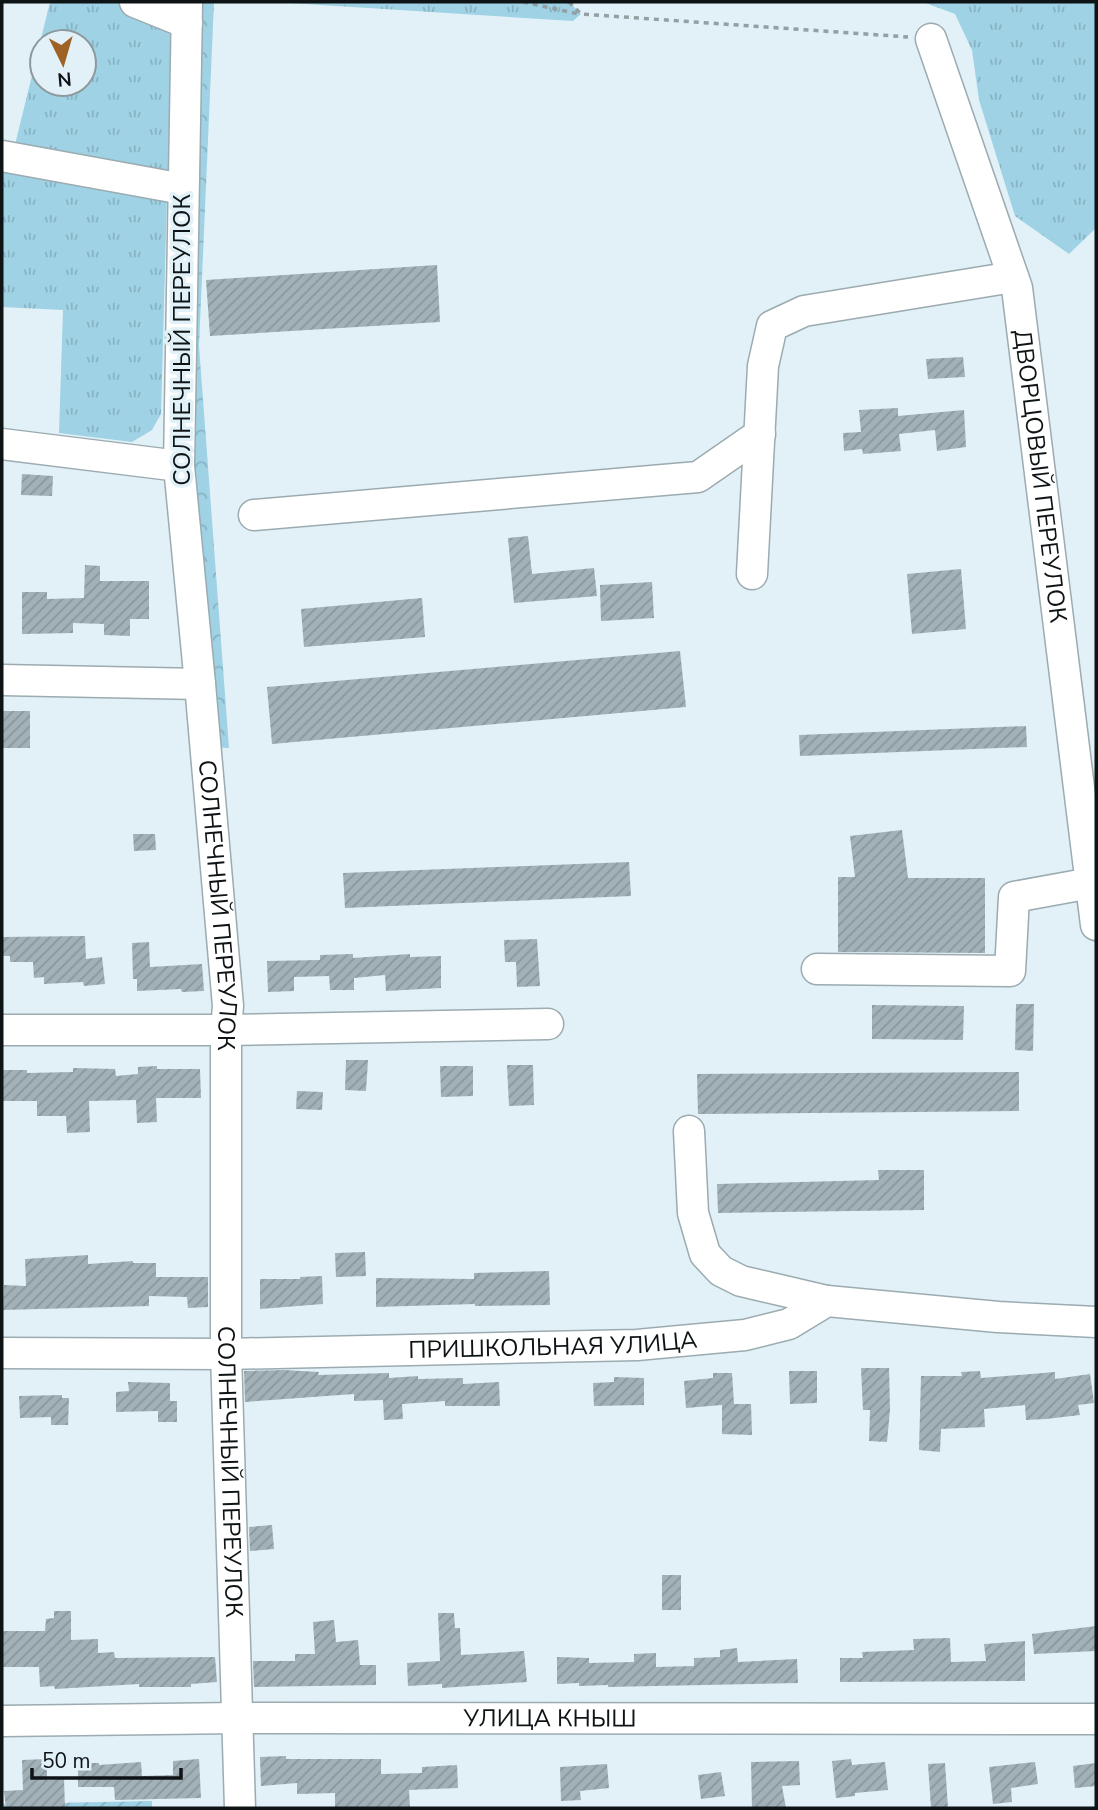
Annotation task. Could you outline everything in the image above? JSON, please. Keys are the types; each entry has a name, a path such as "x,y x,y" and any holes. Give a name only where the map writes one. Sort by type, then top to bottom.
{"street":[{"name":"СОЛНЕЧНЫЙ ПЕРЕУЛОК","path":"135,2 187,14 179,466 228,1006 226,1354 240,1808"},
{"name":"ДВОРЦОВЫЙ ПЕРЕУЛОК","path":"931,39 1017,288 1096,925"},
{"path":"2,156 183,189"},
{"path":"752,574 763,366 772,326 804,311 1013,277"},
{"path":"254,515 698,477 760,434"},
{"path":"2,444 179,466"},
{"path":"2,680 200,684"},
{"path":"817,969 1010,971 1014,897 1091,883"},
{"path":"2,1030 226,1030 548,1024"},
{"path":"689,1131 693,1213 705,1254 721,1271 741,1281 827,1301 998,1317 1096,1322"},
{"name":"ПРИШКОЛЬНАЯ УЛИЦА","path":"2,1353 226,1354 637,1345 745,1335 789,1324 827,1301"},
{"name":"УЛИЦА КНЫШ","path":"2,1721 238,1718 1096,1718"}],"path":[{"path":"523,2 581,14 931,39"},
{"path":"569,2 581,14"}],"green space":[{"path":"50,2 197,2 183,189 12,157 28,92 28,98 98,98 98,28 44,28"},
{"path":"197,2 214,2 199,346 229,748 206,747 179,466"},
{"path":"273,2 569,2 581,14 573,21"},
{"path":"923,2 1096,2 1096,228 1069,254 1015,216 979,100 972,50 955,14"},
{"path":"2,166 167,196 161,414 152,430 132,442 59,433 63,310 2,307"},
{"path":"152,1801 152,1808 2,1808 2,1804"}],"building":[{"path":"437,265 440,322 210,336 206,280"},
{"path":"963,357 965,377 928,379 926,359"},
{"path":"898,408 898,416 964,410 966,447 937,451 935,430 899,434 901,451 863,454 862,449 844,451 843,433 861,432 859,410"},
{"path":"22,474 53,476 52,496 21,495"},
{"path":"528,536 532,574 594,568 597,596 514,603 508,538"},
{"path":"85,565 100,566 100,581 149,581 149,619 130,619 130,636 104,635 104,624 73,623 73,633 22,634 22,592 47,592 47,599 84,598"},
{"path":"961,569 966,629 912,634 907,574"},
{"path":"652,582 654,618 601,621 600,585"},
{"path":"422,598 425,637 304,647 301,609"},
{"path":"680,651 686,707 272,744 267,687"},
{"path":"2,711 30,711 30,748 2,748"},
{"path":"1026,726 1027,747 800,756 799,735"},
{"path":"902,830 908,878 985,878 985,953 838,952 838,877 855,877 850,836"},
{"path":"133,834 155,834 156,850 134,851"},
{"path":"629,862 631,896 345,908 343,873"},
{"path":"85,936 86,959 102,957 105,984 44,984 44,977 34,978 33,962 10,962 10,956 2,956 2,937"},
{"path":"537,939 540,986 517,987 516,962 505,962 504,940"},
{"path":"149,942 150,967 202,964 204,991 137,991 137,979 133,979 132,943"},
{"path":"353,954 353,958 410,954 410,957 441,956 441,988 386,991 385,975 354,978 354,990 330,990 329,976 294,977 294,991 268,992 267,961 320,960 320,955"},
{"path":"1016,1004 1034,1004 1033,1051 1015,1050"},
{"path":"872,1005 964,1006 963,1040 872,1039"},
{"path":"346,1060 368,1060 366,1091 345,1090"},
{"path":"507,1065 533,1065 534,1105 509,1106"},
{"path":"157,1066 157,1069 200,1069 201,1098 156,1098 157,1122 137,1123 136,1100 89,1101 90,1132 67,1133 66,1116 37,1116 37,1101 2,1101 2,1070 27,1070 27,1073 73,1072 73,1068 115,1069 116,1076 138,1074 138,1067"},
{"path":"440,1066 473,1066 473,1096 441,1097"},
{"path":"1019,1072 1019,1111 698,1114 697,1074"},
{"path":"297,1091 323,1092 322,1110 296,1109"},
{"path":"878,1170 924,1170 924,1210 718,1213 717,1184 879,1180"},
{"path":"365,1252 366,1276 336,1277 335,1253"},
{"path":"88,1255 88,1264 133,1261 156,1263 156,1277 208,1277 208,1307 188,1308 187,1297 149,1296 149,1306 3,1310 4,1285 26,1286 25,1259"},
{"path":"549,1271 550,1305 376,1307 376,1278 474,1279 474,1273"},
{"path":"322,1276 323,1304 260,1309 260,1279"},
{"path":"861,1368 889,1368 890,1410 887,1442 869,1441 870,1410 863,1410"},
{"path":"244,1371 319,1372 318,1375 389,1373 389,1378 463,1378 463,1384 499,1382 500,1406 445,1406 445,1401 402,1404 403,1419 384,1420 383,1400 354,1401 354,1394 245,1402"},
{"path":"789,1371 817,1371 817,1403 790,1404"},
{"path":"980,1371 981,1378 1055,1372 1055,1379 1090,1374 1094,1403 1078,1405 1080,1415 1046,1419 1026,1420 1025,1405 984,1409 985,1427 941,1429 940,1452 919,1450 921,1376 962,1376 961,1372"},
{"path":"713,1373 732,1373 734,1404 751,1404 752,1435 722,1434 722,1405 686,1408 684,1381 713,1378"},
{"path":"614,1377 644,1378 644,1405 594,1406 593,1383 614,1382"},
{"path":"128,1382 170,1383 170,1401 177,1401 177,1422 158,1422 158,1411 116,1412 116,1392 129,1391"},
{"path":"62,1395 62,1398 69,1398 68,1425 51,1425 51,1417 20,1418 19,1396"},
{"path":"272,1525 274,1549 250,1551 249,1527"},
{"path":"662,1575 681,1575 681,1610 662,1610"},
{"path":"54,1611 71,1611 71,1640 98,1639 98,1653 114,1652 115,1658 215,1657 217,1682 191,1684 191,1687 139,1687 139,1684 55,1689 54,1686 40,1687 39,1667 2,1667 2,1631 45,1631 46,1619 54,1618"},
{"path":"438,1613 454,1613 455,1628 460,1628 461,1655 524,1651 527,1682 442,1688 442,1684 408,1686 407,1663 440,1661"},
{"path":"334,1620 336,1642 358,1640 360,1665 376,1665 376,1685 254,1687 253,1661 295,1661 295,1654 315,1654 313,1622"},
{"path":"1096,1626 1096,1651 1034,1654 1032,1634"},
{"path":"950,1638 951,1662 986,1661 984,1644 1025,1641 1025,1681 840,1682 840,1658 863,1658 862,1652 914,1650 913,1639"},
{"path":"737,1648 738,1662 797,1659 798,1683 608,1687 579,1686 579,1683 557,1684 557,1657 589,1658 589,1663 634,1662 634,1654 656,1653 656,1667 694,1666 694,1658 720,1657 720,1650"},
{"path":"286,1756 286,1759 381,1759 381,1774 422,1773 422,1767 457,1765 458,1788 409,1790 410,1808 335,1808 335,1793 297,1794 297,1783 261,1786 260,1757"},
{"path":"47,1759 47,1780 64,1779 65,1808 6,1808 4,1791 23,1790 22,1760"},
{"path":"199,1759 201,1798 115,1800 114,1787 78,1787 78,1763 99,1765 141,1762 142,1776 173,1775 173,1761"},
{"path":"851,1759 852,1765 885,1762 888,1790 836,1798 832,1761"},
{"path":"799,1761 800,1785 782,1786 786,1808 752,1808 751,1762"},
{"path":"1035,1762 1038,1784 1011,1788 1012,1802 993,1804 989,1767"},
{"path":"945,1763 948,1808 931,1808 928,1764"},
{"path":"1096,1763 1096,1786 1075,1788 1073,1766"},
{"path":"607,1764 609,1788 580,1791 581,1800 561,1801 560,1767"},
{"path":"721,1772 725,1796 701,1799 698,1775"}]}
